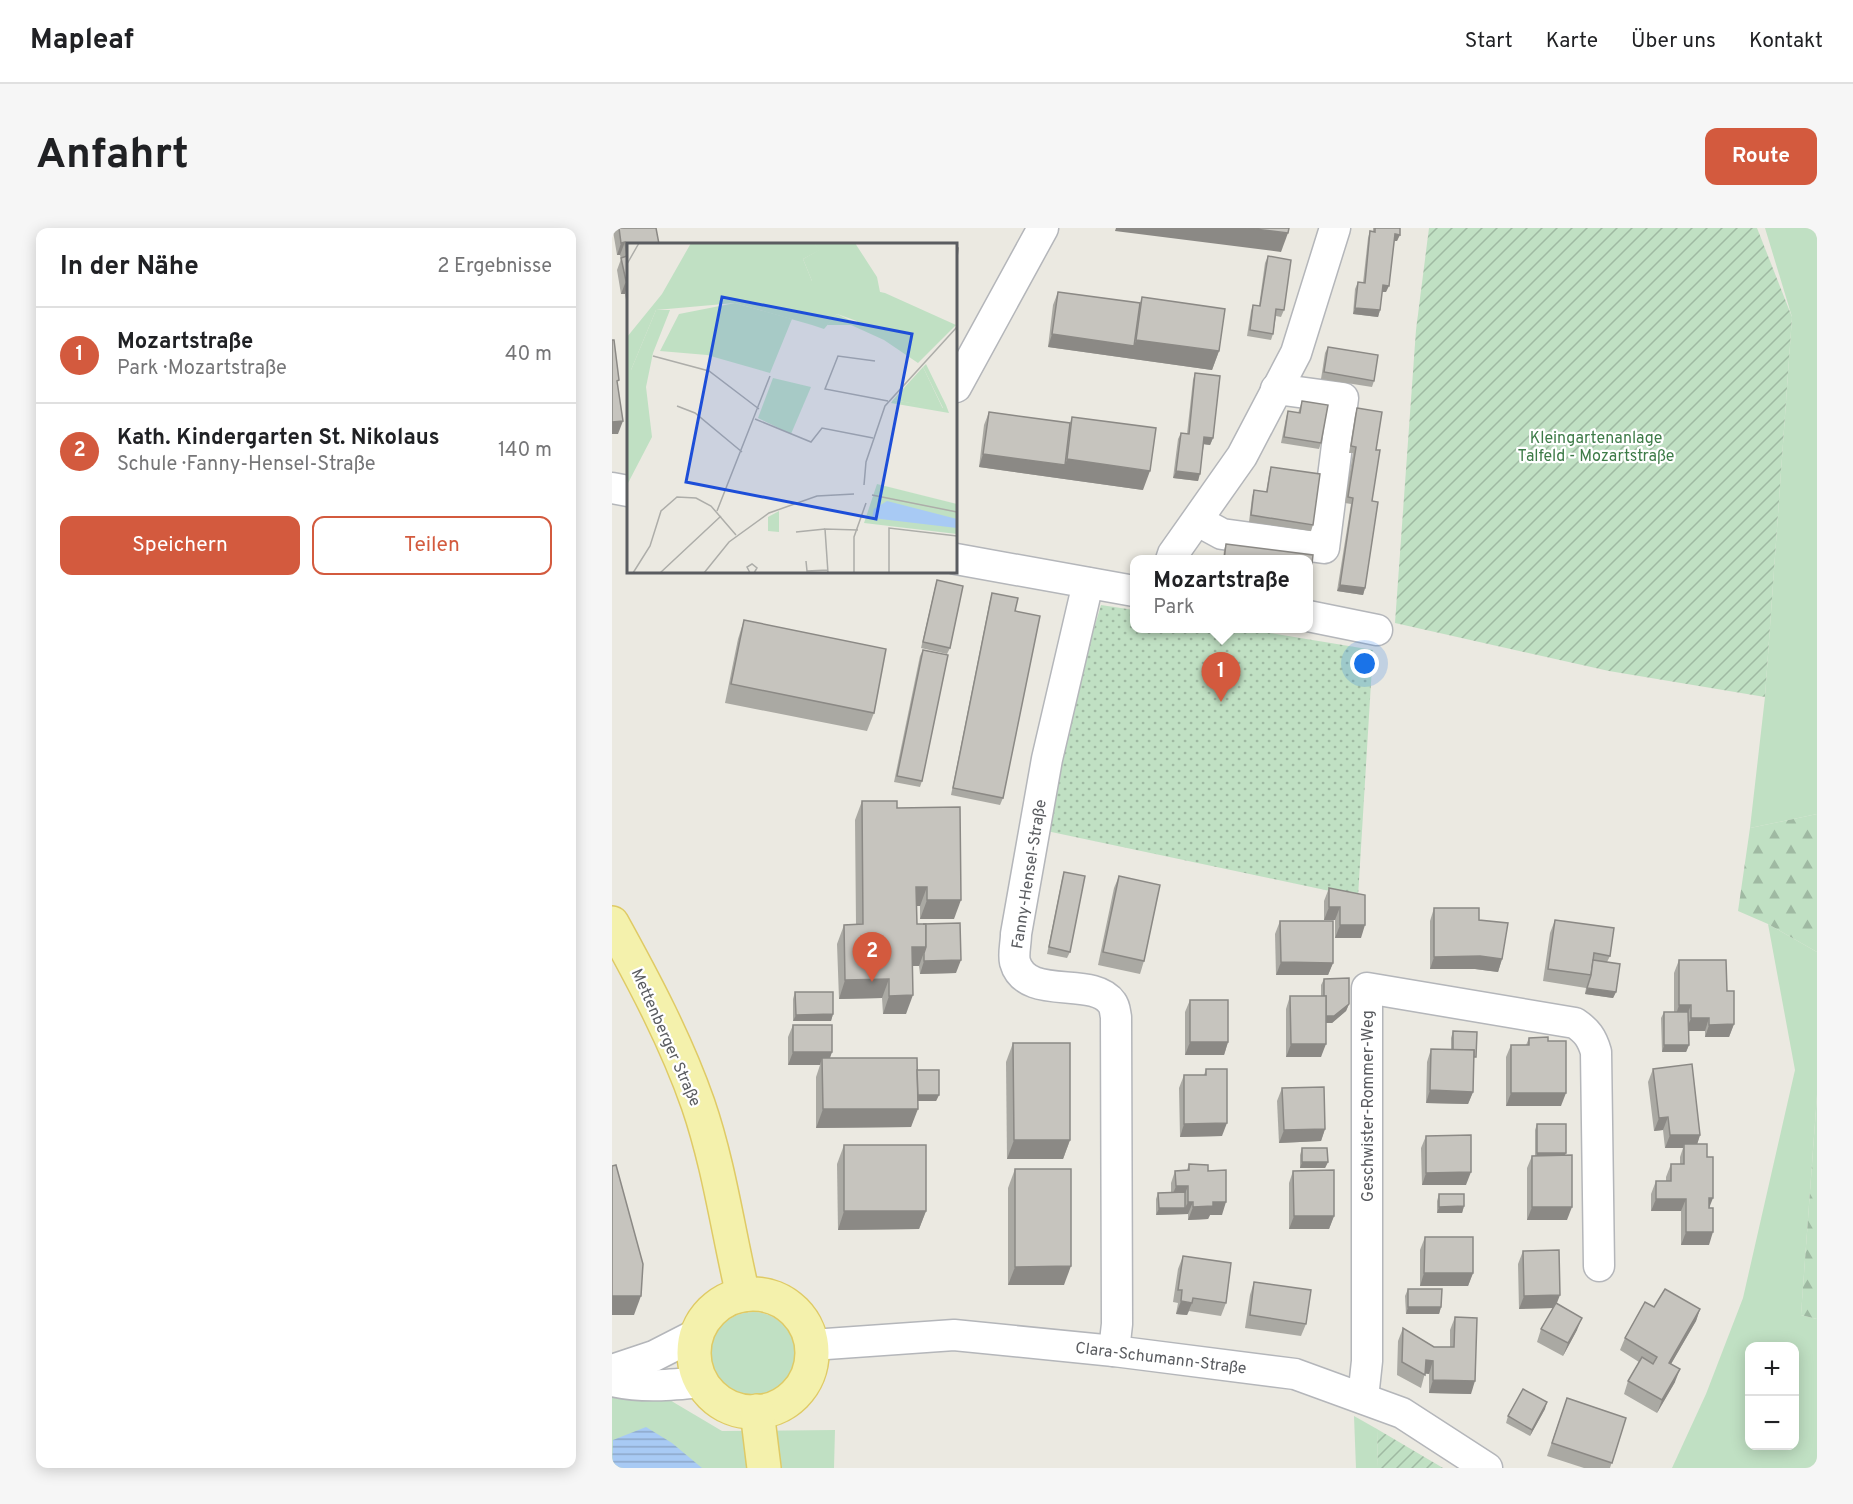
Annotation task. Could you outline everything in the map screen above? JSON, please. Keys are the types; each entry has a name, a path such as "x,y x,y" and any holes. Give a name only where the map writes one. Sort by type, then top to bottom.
{"main road":[{"name":"Mettenberger Straße","path":"612,923 643,979 684,1068 698,1105 709,1141 743,1295"},
{"path":"743,1295 766,1295 783,1302 797,1313 807,1328 812,1345 812,1363 806,1380 796,1394 781,1404 757,1411 746,1411 729,1406 714,1396 702,1382 696,1367 694,1350 705,1319 717,1306 743,1295"},
{"path":"757,1411 764,1468"}],"street":[{"path":"957,385 1043,228"},
{"path":"1174,555 1242,456 1296,353 1335,228"},
{"path":"1198,520 1221,534 1324,548 1343,398 1276,389"},
{"path":"612,488 627,491"},
{"path":"957,559 1130,590"},
{"name":"Fanny-Hensel-Straße","path":"1088,583 1047,759 1016,934 1015,962 1022,975 1034,983 1104,995 1113,1004 1116,1017 1118,1324 1114,1351"},
{"path":"1313,617 1377,630"},
{"name":"Geschwister-Rommer-Weg","path":"1363,1398 1367,1361 1367,988 1575,1023 1585,1029 1592,1039 1596,1052 1599,1266"},
{"path":"612,1370 654,1356 698,1334"},
{"name":"Clara-Schumann-Straße","path":"812,1345 954,1335 1114,1351 1295,1374 1402,1413 1487,1468"},
{"path":"612,1381 657,1386 702,1382"}],"green space":[{"name":"Kleingartenanlage Talfeld - Mozartstraße","path":"1429,228 1757,228 1792,317 1765,697 1609,671 1395,623 1416,330"},
{"path":"1765,228 1817,228 1817,814 1750,828 1765,697 1792,317"},
{"path":"1101,605 1130,609 1130,633 1269,633 1373,650 1358,897 1042,830 1056,755"},
{"path":"1817,814 1817,952 1768,924 1738,911 1750,828"},
{"path":"1768,924 1817,952 1817,1095 1801,1315 1817,1319 1817,1468 1672,1468 1706,1394 1743,1298 1795,1070"},
{"path":"1817,1095 1817,1319 1801,1315"},
{"path":"753,1312 777,1319 789,1331 796,1355 789,1379 777,1391 753,1398 729,1391 717,1379 710,1355 717,1331 729,1319"},
{"path":"612,1396 663,1396 722,1431 835,1430 834,1468 612,1468"},
{"path":"1354,1416 1377,1429 1378,1468 1356,1468"},
{"path":"1377,1429 1443,1468 1378,1468"}],"water":[{"path":"646,1427 672,1443 702,1468 612,1468 613,1440"}],"building":[{"path":"619,228 656,228 659,243 627,243 627,256 625,242 621,243"},
{"path":"1246,228 1289,228 1288,233"},
{"path":"1375,228 1400,228 1400,235 1395,234 1389,286 1383,285 1380,310 1355,308 1358,282 1365,283 1370,231 1375,232"},
{"path":"627,256 627,281 626,281 621,258"},
{"path":"1268,256 1291,260 1284,310 1276,309 1273,334 1250,330 1253,305 1260,306"},
{"path":"1058,292 1140,303 1134,346 1052,334"},
{"path":"1142,297 1225,309 1219,351 1136,340"},
{"path":"612,340 614,340 623,421 612,422"},
{"path":"1328,347 1378,355 1374,381 1324,372"},
{"path":"1195,373 1220,376 1213,438 1204,437 1200,474 1176,471 1181,433 1189,434"},
{"path":"1302,401 1328,405 1321,443 1284,437 1288,411 1300,413"},
{"path":"1357,408 1382,412 1376,450 1380,450 1372,501 1378,502 1365,588 1340,585 1353,498 1348,497 1356,447 1351,446"},
{"path":"989,412 1070,423 1065,465 983,454"},
{"path":"1072,417 1156,428 1150,471 1067,459"},
{"path":"1271,467 1320,474 1313,525 1251,515 1254,490 1267,492"},
{"path":"1226,544 1313,555 1225,555"},
{"path":"937,580 963,586 950,648 923,642"},
{"path":"992,593 1018,598 1015,611 1040,616 1003,798 953,788"},
{"path":"744,620 886,649 874,713 731,684"},
{"path":"923,650 948,655 922,781 897,776"},
{"path":"862,801 897,801 897,808 960,807 961,900 927,900 927,887 916,887 917,924 926,924 926,947 912,947 913,995 889,996 889,979 845,980 844,925 863,924"},
{"path":"1064,872 1085,876 1070,952 1049,947"},
{"path":"1119,876 1160,885 1144,961 1103,952"},
{"path":"1329,888 1365,895 1365,925 1340,925 1340,907 1329,907"},
{"path":"1434,908 1479,908 1479,920 1508,923 1502,959 1480,956 1434,957"},
{"path":"1555,920 1614,928 1610,956 1594,953 1591,975 1548,969"},
{"path":"1280,921 1333,921 1333,963 1281,962"},
{"path":"960,923 961,960 924,961 926,924 923,924"},
{"path":"1593,960 1620,964 1616,992 1587,988"},
{"path":"1679,960 1726,960 1727,991 1734,991 1734,1024 1709,1025 1709,1018 1691,1018 1691,1005 1679,1005"},
{"path":"1349,978 1349,1004 1334,1016 1326,1016 1324,979"},
{"path":"795,992 833,992 833,1014 796,1015"},
{"path":"1290,996 1326,996 1326,1044 1291,1044"},
{"path":"1190,1000 1228,1000 1228,1042 1190,1042"},
{"path":"1664,1012 1688,1012 1689,1045 1664,1045"},
{"path":"793,1025 832,1025 832,1052 793,1052"},
{"path":"1453,1031 1477,1032 1476,1057 1474,1057 1474,1050 1453,1050"},
{"path":"1548,1037 1548,1041 1566,1041 1566,1093 1511,1093 1511,1045 1529,1045 1529,1038"},
{"path":"1013,1043 1070,1043 1070,1140 1014,1140"},
{"path":"1431,1049 1474,1050 1473,1092 1430,1090"},
{"path":"822,1058 917,1058 918,1109 823,1109"},
{"path":"1692,1064 1700,1135 1670,1135 1668,1117 1659,1118 1653,1069"},
{"path":"1206,1069 1227,1069 1227,1123 1184,1124 1184,1075 1206,1075"},
{"path":"917,1070 939,1070 939,1095 918,1095"},
{"path":"1324,1087 1325,1129 1284,1130 1282,1088"},
{"path":"1537,1124 1566,1124 1566,1153 1537,1153"},
{"path":"1471,1135 1471,1172 1426,1173 1426,1136"},
{"path":"1684,1144 1707,1144 1707,1157 1713,1157 1713,1198 1709,1198 1709,1208 1713,1208 1713,1232 1686,1232 1686,1199 1656,1199 1656,1181 1671,1181 1671,1164 1684,1164"},
{"path":"844,1145 926,1145 926,1211 844,1211"},
{"path":"1302,1148 1327,1148 1328,1162 1302,1162"},
{"path":"1572,1155 1572,1207 1532,1207 1532,1156"},
{"path":"1189,1164 1208,1165 1208,1171 1226,1170 1226,1202 1213,1202 1213,1206 1193,1207 1193,1202 1188,1202 1188,1186 1176,1186 1175,1171 1189,1170"},
{"path":"616,1165 643,1264 641,1296 612,1296 612,1166"},
{"path":"1015,1169 1071,1169 1071,1266 1015,1267"},
{"path":"1334,1170 1334,1216 1294,1216 1293,1171"},
{"path":"1185,1192 1185,1208 1159,1208 1158,1193"},
{"path":"1439,1194 1464,1194 1464,1206 1439,1207"},
{"path":"1425,1237 1473,1237 1473,1273 1424,1273"},
{"path":"1559,1250 1560,1295 1524,1296 1523,1251"},
{"path":"1183,1256 1231,1263 1226,1303 1193,1298 1192,1303 1181,1301 1182,1290 1178,1290"},
{"path":"1254,1282 1311,1290 1306,1324 1250,1315"},
{"path":"1408,1289 1442,1289 1441,1307 1408,1307"},
{"path":"1665,1289 1700,1309 1669,1363 1680,1369 1662,1400 1628,1381 1642,1357 1653,1364 1657,1357 1625,1338 1645,1302 1654,1307"},
{"path":"1556,1303 1582,1318 1568,1343 1541,1329"},
{"path":"1455,1317 1477,1318 1475,1381 1433,1380 1433,1361 1426,1360 1425,1375 1402,1362 1403,1328 1434,1347 1454,1347"},
{"path":"1523,1389 1547,1402 1532,1430 1508,1416"},
{"path":"1567,1398 1626,1418 1612,1463 1552,1443"}],"place":[{"name":"Mozartstraße","path":"1221,702"},
{"name":"Kath. Kindergarten St. Nikolaus","path":"872,982"}]}
